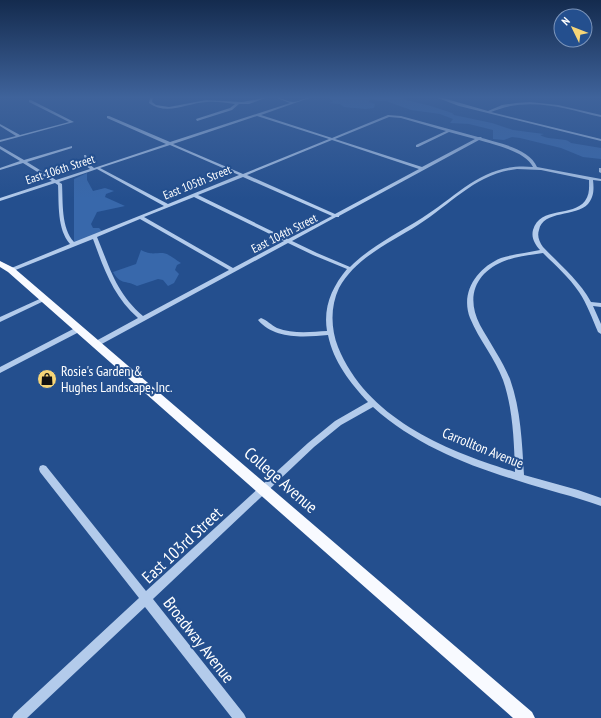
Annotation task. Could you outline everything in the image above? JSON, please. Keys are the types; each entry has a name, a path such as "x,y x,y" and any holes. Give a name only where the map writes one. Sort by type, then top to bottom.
{"main road":[{"name":"College Avenue","path":"0,257 12,267 11,270"},
{"name":"College Avenue","path":"0,263 7,269 11,270 526,718"}],"street":[{"path":"13,132 20,136"},
{"path":"0,141 37,132"},
{"path":"141,132 337,216"},
{"name":"East 106th Street","path":"0,200 207,132"},
{"path":"309,132 423,170"},
{"name":"East 105th Street","path":"11,270 351,132"},
{"path":"417,146 447,132"},
{"path":"456,132 517,150 532,161 536,169"},
{"path":"567,132 601,140"},
{"name":"East 104th Street","path":"96,344 232,270 423,170 480,138"},
{"path":"0,146 60,184 65,228 68,239 74,245"},
{"path":"0,169 71,147"},
{"path":"85,156 88,166 95,168 168,206"},
{"name":"Carrollton Avenue","path":"601,180 536,169 508,168 485,177 370,253 351,269 336,287 329,312 330,333 336,352 347,372 373,403 399,423 454,454 484,466 601,502"},
{"path":"591,179 593,197 590,203 582,207 548,217 539,225 535,234 536,240 544,251 577,284 590,304 601,332"},
{"path":"194,195 329,261 351,269"},
{"path":"140,217 232,270"},
{"path":"94,236 104,264 111,278 131,309 143,319"},
{"path":"520,478 515,411 510,391 495,356 473,316 469,299 474,282 493,264 506,259 544,251"},
{"path":"0,320 44,299"},
{"path":"590,304 601,305"},
{"path":"261,320 277,330 288,332 330,333"},
{"path":"0,370 79,329"},
{"name":"East 103rd Street","path":"18,718 147,600 306,449 351,415 373,403"},
{"name":"Broadway Avenue","path":"43,469 240,718"}],"shaded area":[{"path":"493,132 525,132 544,134 540,135 548,138 569,141 571,143 601,148 601,159 583,157 561,148 520,138 512,137 504,140 493,139"},
{"path":"87,173 87,180 93,191 105,188 114,191 106,194 105,197 125,206 97,212 91,224 93,228 99,228 102,231 74,243 74,179"},
{"path":"141,250 150,253 163,253 181,263 177,265 175,270 179,274 174,283 168,286 163,280 158,279 137,286 118,279 113,272 136,264"}],"place":[{"name":"Rosie's Garden & Hughes Landscape, Inc.","path":"47,379"}]}
